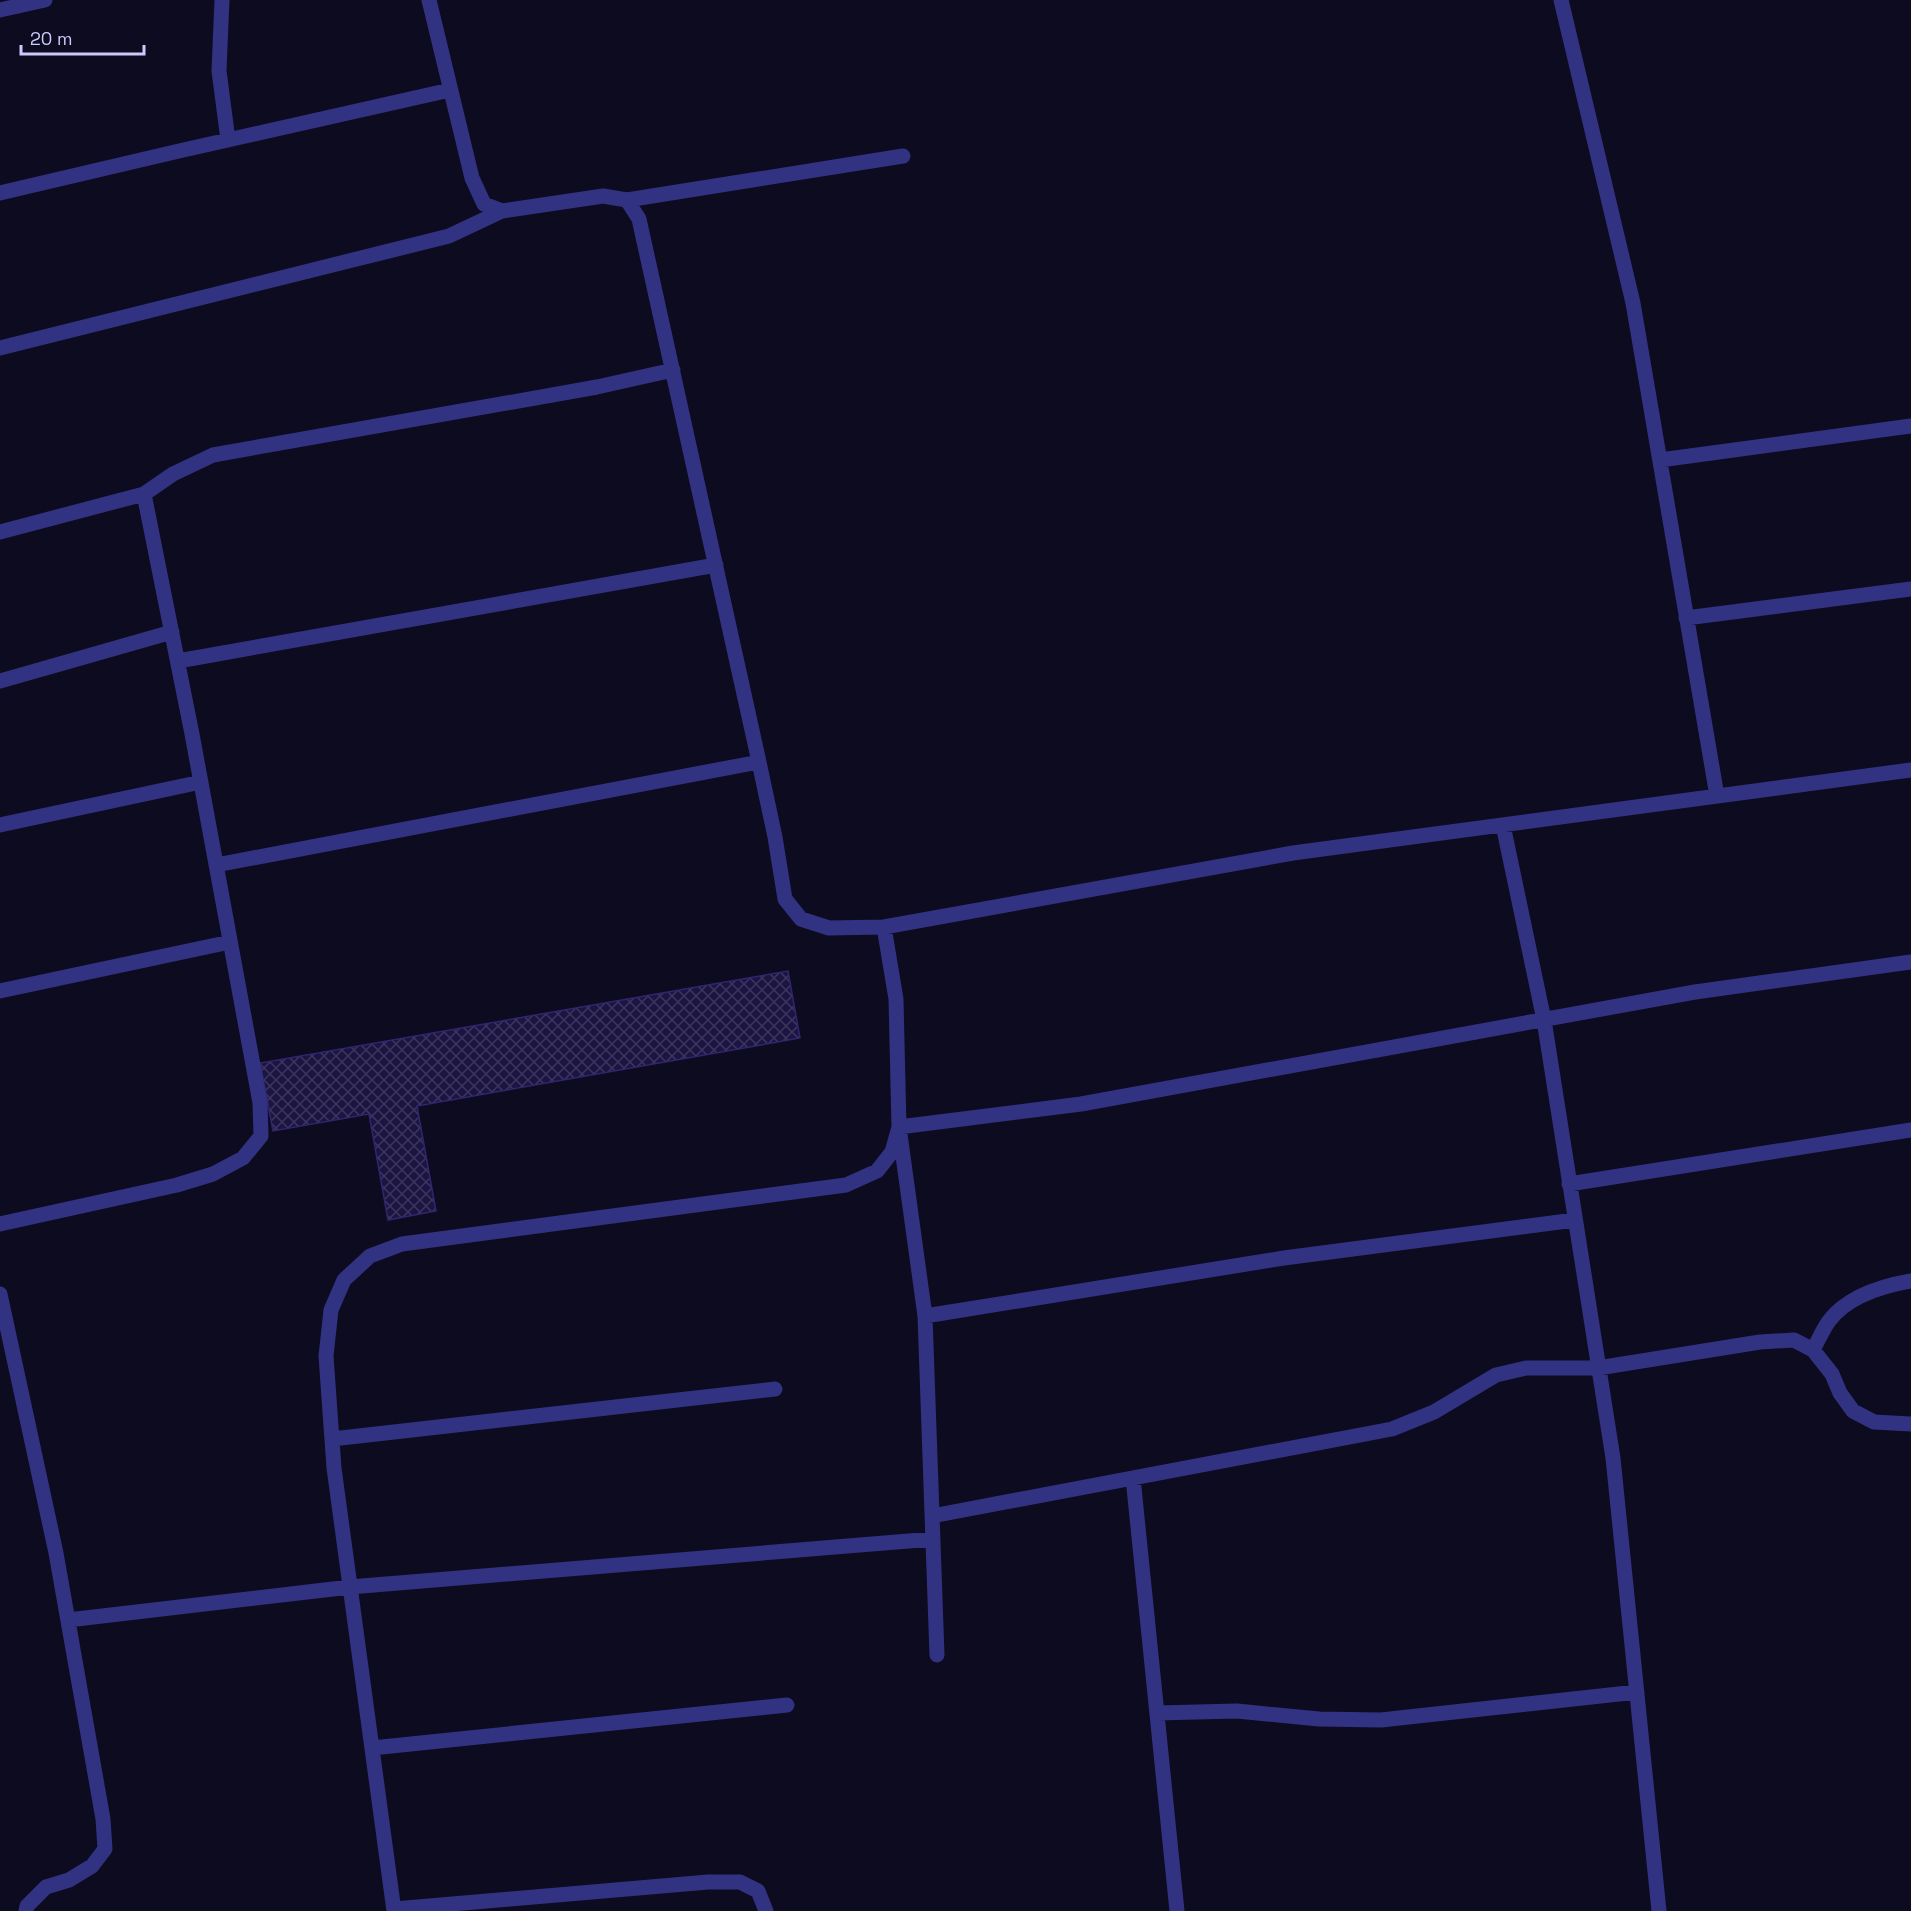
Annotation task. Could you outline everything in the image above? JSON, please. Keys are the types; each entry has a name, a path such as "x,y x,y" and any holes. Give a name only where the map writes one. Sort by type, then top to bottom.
{"street":[{"path":"0,10 45,0"},
{"path":"222,0 219,71 228,140"},
{"path":"429,0 472,178 484,204 502,211"},
{"path":"1561,0 1633,303 1718,796"},
{"path":"0,193 450,90"},
{"path":"0,348 449,236 502,211 603,196 627,200 903,156"},
{"path":"627,200 639,219 759,762 785,899 801,919 829,927 884,927 1293,853 1911,770"},
{"path":"0,532 144,494 173,474 213,455 597,387 673,370"},
{"path":"1660,460 1911,426"},
{"path":"0,1224 177,1185 213,1174 243,1158 261,1136 260,1103 178,661 144,494"},
{"path":"178,661 716,565"},
{"path":"1686,618 1911,589"},
{"path":"0,681 172,632"},
{"path":"216,865 759,762"},
{"path":"0,825 201,782"},
{"path":"1503,825 1544,1020 1612,1458 1659,1911"},
{"path":"884,927 897,999 899,1127 925,1316 938,1655"},
{"path":"0,991 230,942"},
{"path":"899,1127 1081,1104 1695,992 1911,962"},
{"path":"765,1911 758,1891 740,1882 696,1883 394,1910 332,1438 326,1356 331,1310 344,1280 370,1256 402,1244 846,1185 878,1171 892,1152 899,1127"},
{"path":"1569,1184 1911,1130"},
{"path":"925,1316 1284,1258 1575,1220"},
{"path":"1813,1350 1829,1321 1852,1299 1911,1281"},
{"path":"0,1294 56,1553 103,1819 105,1849 92,1866 69,1880 46,1887 27,1906 26,1911"},
{"path":"932,1516 1392,1429 1434,1412 1496,1376 1526,1368 1598,1368 1760,1342 1794,1340 1813,1350 1833,1374 1840,1393 1853,1411 1874,1422 1911,1424"},
{"path":"332,1438 775,1389"},
{"path":"1133,1478 1177,1911"},
{"path":"68,1620 350,1587 933,1539"},
{"path":"1157,1713 1237,1711 1319,1719 1381,1720 1637,1692"},
{"path":"372,1748 788,1706"}],"building":[{"path":"788,971 800,1038 417,1106 436,1211 388,1220 369,1114 273,1131 260,1063"}]}
